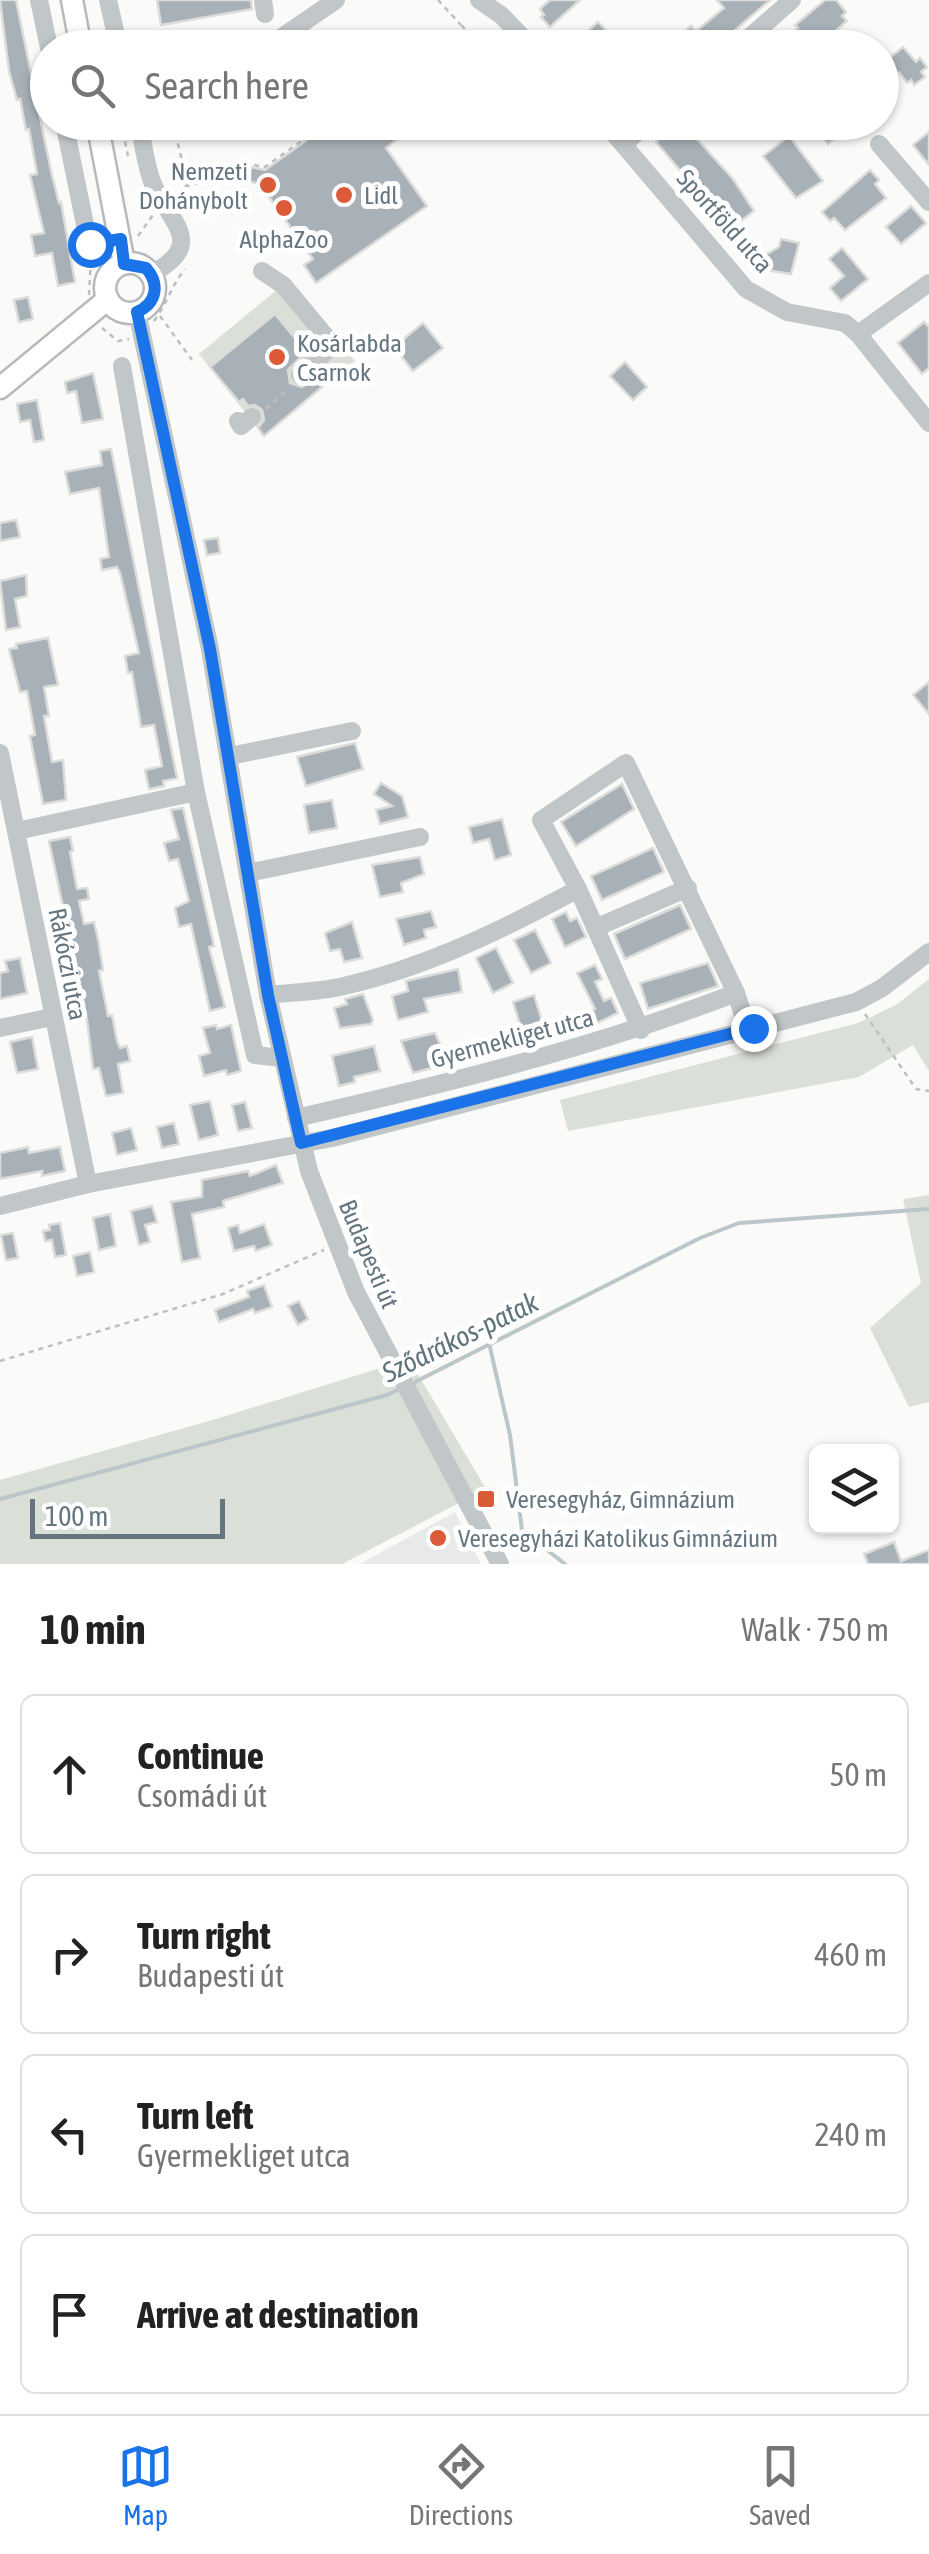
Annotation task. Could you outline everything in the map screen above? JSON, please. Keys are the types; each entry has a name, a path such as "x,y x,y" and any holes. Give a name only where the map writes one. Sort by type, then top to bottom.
{"main road":[{"path":"72,0 78,30"},
{"path":"101,140 124,264"},
{"path":"124,264 139,264 151,274 154,297 144,309 120,311 108,298 108,277 124,264"},
{"path":"0,388 108,298"}],"street":[{"path":"39,0 45,30"},
{"path":"108,0 115,30"},
{"path":"288,30 315,7 336,0"},
{"path":"479,0 501,14 516,30"},
{"path":"758,30 792,0"},
{"path":"68,140 90,244"},
{"path":"147,140 155,188 182,234 178,254 151,274"},
{"name":"Sportföld utca","path":"620,140 746,288 787,312 845,324 858,334"},
{"path":"624,144 629,140"},
{"path":"880,144 929,202"},
{"path":"262,271 283,285 333,345 300,376"},
{"path":"929,284 858,334 929,423"},
{"name":"Budapesti út","path":"137,312 230,756 268,995 301,1143 335,1246 356,1292 500,1564"},
{"path":"122,366 196,792 255,1055 281,1058"},
{"path":"230,756 352,731"},
{"name":"Rákóczi utca","path":"0,753 88,1184"},
{"path":"641,1030 578,888 542,820 626,763 736,993 748,1030"},
{"path":"0,846 18,836 196,792"},
{"path":"248,873 420,837"},
{"path":"268,995 343,987 451,952 500,931 578,888"},
{"path":"595,928 688,888"},
{"name":"Gyermekliget utca","path":"0,1206 88,1184 301,1143 856,1002 882,988 929,952"},
{"name":"Gyermekliget utca","path":"296,1118 641,1030 736,993"},
{"path":"0,1028 52,1017"}],"path":[{"path":"438,0 466,30"},
{"path":"458,30 462,26"},
{"path":"125,140 132,168"},
{"path":"175,197 189,189 177,140"},
{"path":"187,185 246,176 248,164 265,167 303,140"},
{"path":"121,239 140,236 157,209"},
{"path":"81,303 91,284 90,244"},
{"path":"159,314 192,360"},
{"path":"856,1002 916,1088 929,1092"},
{"path":"0,1362 223,1294 335,1246"}],"shaded area":[{"name":"Kosárlabda Csarnok","path":"290,279 355,361 264,436 199,354"},
{"path":"929,979 929,1071 913,1045 859,1077 568,1131 560,1100 858,1023 896,1005"},
{"path":"929,1195 929,1402 909,1407 870,1328 921,1283 903,1199"},
{"path":"409,1359 486,1489 342,1564 0,1564 0,1480"},
{"name":"Veresegyházi Katolikus Gimnázium","path":"455,1512 481,1564 360,1564"}],"building":[{"path":"0,0 16,0 30,68 30,135 9,71"},
{"path":"157,0 251,0 252,9 161,25"},
{"path":"550,0 580,0 550,27 541,17 544,15 540,9"},
{"path":"717,0 770,0 735,30 697,30 724,8"},
{"path":"825,0 836,0 846,12 842,16 847,21 836,30 796,30 795,25"},
{"path":"598,22 606,30 589,30"},
{"path":"903,47 916,62 920,58 927,67 921,72 925,77 914,85 911,80 907,83 899,72 899,50"},
{"path":"929,132 929,165 913,145"},
{"path":"31,140 45,140 61,202 75,282 58,286 52,253 35,256 31,235 44,233 30,175 37,174"},
{"name":"Lidl","path":"307,140 396,140 386,148 427,206 316,283 304,265 313,259 260,184 248,181 251,167 265,170"},
{"path":"698,140 733,179 754,211 730,229 705,194 702,196 656,142"},
{"path":"784,140 792,140 823,181 796,198 763,156"},
{"path":"870,170 886,198 845,230 822,212"},
{"path":"911,206 926,223 901,244 886,227"},
{"path":"781,239 799,243 791,274 767,270 760,258 779,247"},
{"path":"842,248 868,279 841,301 830,288 844,276 829,259"},
{"path":"28,297 33,319 19,322 14,300"},
{"path":"275,314 304,349 288,370 290,383 302,387 315,378 322,387 264,436 258,428 264,420 262,410 248,406 243,399 239,402 210,367"},
{"path":"924,322 929,327 929,368 922,374 898,343"},
{"path":"423,323 443,348 413,371 394,347"},
{"path":"625,362 647,387 633,400 610,376"},
{"path":"93,373 103,419 82,423 76,391 67,393 65,382"},
{"path":"37,400 44,440 34,442 30,420 20,422 17,404"},
{"path":"111,449 177,778 149,789 145,770 162,766 154,725 141,727 132,672 128,673 125,656 139,653 120,573 117,567 102,570 100,559 109,557 99,488 70,494 65,472 102,465 100,451"},
{"path":"16,520 20,537 0,541 0,523"},
{"path":"218,538 220,553 207,555 204,540"},
{"path":"26,575 27,596 15,599 20,627 6,630 0,581"},
{"path":"48,638 58,685 44,687 49,716 44,716 52,762 63,760 66,800 43,804 30,736 35,735 27,691 20,692 9,649"},
{"path":"929,682 929,714 913,695"},
{"path":"355,743 363,769 306,786 297,757"},
{"path":"381,783 402,796 408,817 380,824 376,810 392,806 374,794"},
{"path":"622,784 634,809 576,846 561,822"},
{"path":"332,800 337,828 309,833 304,805"},
{"path":"183,808 214,946 209,947 225,1007 210,1011 191,924 179,927 175,908 189,901 178,859 169,861 164,843 179,839 171,810"},
{"path":"502,819 511,855 495,860 489,839 473,843 469,827"},
{"path":"70,837 77,889 87,888 89,899 79,901 84,924 94,922 98,939 103,970 99,971 108,1016 112,1015 117,1041 120,1048 127,1046 130,1061 118,1064 123,1093 106,1096 99,1068 93,1069 87,1020 49,841"},
{"path":"653,848 664,872 602,900 591,876"},
{"path":"420,857 424,874 401,883 403,892 380,897 372,865"},
{"path":"680,905 691,929 625,959 614,934"},
{"path":"431,911 436,927 424,930 426,938 404,945 396,919"},
{"path":"566,912 570,921 577,918 586,937 565,947 552,919"},
{"path":"352,922 362,958 344,962 340,949 330,951 325,933"},
{"path":"535,930 551,963 531,973 514,940"},
{"path":"496,948 513,983 493,993 476,958"},
{"path":"20,958 27,993 0,999 0,973 8,971 5,961"},
{"path":"708,963 718,986 648,1009 640,983"},
{"path":"595,965 602,979 595,982 604,1001 611,998 618,1013 589,1027 583,1015 595,1009 577,973"},
{"path":"458,969 462,992 424,999 428,1012 398,1020 392,996 408,991 406,981"},
{"path":"363,994 371,1024 340,1028 334,1008 347,1004 345,999"},
{"path":"534,995 546,1034 525,1041 513,1002"},
{"path":"216,1025 217,1029 231,1025 241,1071 204,1076 199,1056 210,1053 203,1028"},
{"path":"435,1033 444,1053 429,1057 432,1068 413,1073 401,1041"},
{"path":"32,1037 38,1069 17,1073 10,1042"},
{"path":"374,1046 380,1071 354,1077 355,1082 339,1086 332,1056"},
{"path":"210,1101 218,1135 199,1140 190,1105"},
{"path":"245,1102 252,1128 238,1131 232,1105"},
{"path":"174,1123 179,1144 162,1148 157,1127"},
{"path":"131,1128 137,1150 117,1155 112,1133"},
{"path":"28,1147 29,1153 60,1147 65,1171 0,1179 0,1153"},
{"path":"276,1165 283,1183 223,1201 224,1207 192,1214 200,1258 182,1262 171,1202 202,1197 202,1180 248,1171 250,1176"},
{"path":"152,1206 157,1222 145,1225 150,1242 139,1245 131,1211"},
{"path":"110,1214 116,1246 99,1250 93,1218"},
{"path":"60,1223 66,1255 55,1257 52,1240 45,1241 43,1231"},
{"path":"264,1224 272,1245 256,1251 254,1246 234,1251 228,1228 238,1225 240,1233"},
{"path":"13,1233 18,1258 6,1260 1,1235"},
{"path":"90,1252 94,1272 77,1276 73,1256"},
{"path":"264,1285 272,1307 255,1313 253,1309 219,1322 215,1310 249,1297 247,1291"},
{"path":"299,1301 308,1319 298,1325 288,1306"},
{"path":"894,1542 901,1561 929,1550 929,1564 868,1564 864,1554"}],"waterway":[{"name":"Sződrákos-patak","path":"413,1383 700,1238 739,1223 929,1209"},
{"path":"489,1343 510,1435 522,1530 565,1564"},
{"name":"Sződrákos-patak","path":"0,1499 400,1389"}],"place":[{"name":"Nemzeti Dohánybolt","path":"268,185"},
{"name":"Lidl","path":"344,195"},
{"name":"AlphaZoo","path":"284,208"},
{"name":"Kosárlabda Csarnok","path":"277,357"},
{"name":"Veresegyház, Gimnázium","path":"486,1499"},
{"name":"Veresegyházi Katolikus Gimnázium","path":"438,1538"}],"route":[{"path":"90,244 121,239 124,264 139,264 154,281 154,297 137,312 210,649 268,995 301,1143 753,1028"}]}
